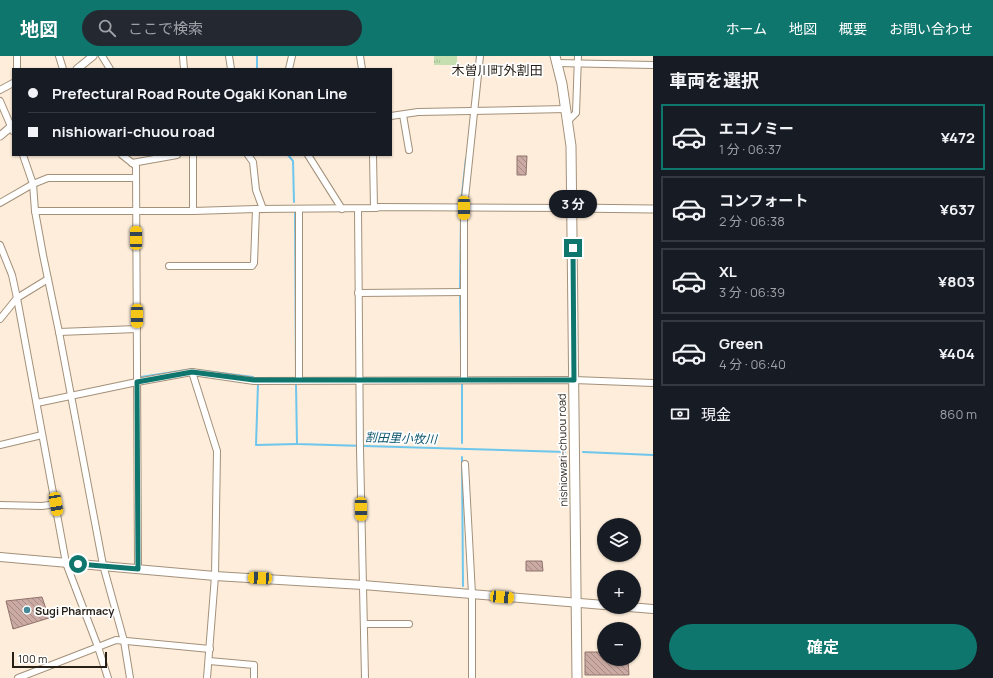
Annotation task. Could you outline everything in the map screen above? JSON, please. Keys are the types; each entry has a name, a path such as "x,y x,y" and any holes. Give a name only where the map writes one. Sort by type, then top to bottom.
{"main road":[{"name":"nishiowari-chuou road","path":"556,60 568,121 571,146 577,678"},
{"path":"0,557 215,576 363,585 597,604"},
{"path":"641,608 653,609"}],"street":[{"path":"17,56 17,68"},
{"path":"59,56 63,68"},
{"path":"78,68 93,56"},
{"path":"102,56 109,68"},
{"path":"229,56 231,68"},
{"path":"289,68 292,56"},
{"path":"360,56 362,68"},
{"path":"464,380 464,208 480,56"},
{"path":"183,57 184,68"},
{"path":"556,60 578,59 653,65"},
{"path":"568,121 576,112 578,59"},
{"path":"0,90 12,84"},
{"path":"0,100 12,127 0,136"},
{"path":"392,116 418,112 475,110 566,110"},
{"path":"403,115 409,150"},
{"path":"23,156 33,184 35,211 103,566 124,641 130,678"},
{"path":"123,156 136,166 138,569"},
{"path":"132,163 166,156"},
{"path":"193,156 193,211"},
{"path":"249,156 253,162 256,190 263,209"},
{"path":"309,156 342,209"},
{"path":"373,156 374,208"},
{"path":"0,203 33,184 48,178 136,178"},
{"path":"35,211 193,211 256,209 358,209 378,207 653,209"},
{"path":"169,266 252,266 254,263 256,209"},
{"path":"299,209 300,380"},
{"path":"358,209 360,446 365,678"},
{"path":"0,245 12,275 17,298 66,563 98,647 108,678"},
{"path":"0,319 17,298 48,279"},
{"path":"358,292 463,292"},
{"path":"59,332 137,329"},
{"path":"37,403 192,372 254,380 574,380 653,383"},
{"path":"192,372 217,451 215,576 207,678"},
{"path":"0,445 42,435"},
{"path":"465,464 472,594 472,678"},
{"path":"0,505 42,506 56,504"},
{"path":"364,624 409,624"},
{"path":"18,678 116,640 210,649"},
{"path":"209,661 254,665 254,678"}],"green space":[{"path":"434,56 457,56 457,65 434,65"}],"building":[{"path":"517,156 527,156 526,175 517,175"},
{"path":"526,561 542,561 543,571 526,571"},
{"name":"Sugi Pharmacy","path":"42,597 49,618 13,629 6,601"},
{"path":"585,652 597,652 597,666 628,666 629,675 585,675"}],"waterway":[{"name":"割田里小牧川","path":"257,56 257,68"},
{"name":"割田里小牧川","path":"289,156 293,161 294,202"},
{"path":"461,203 466,158"},
{"name":"割田里小牧川","path":"295,212 296,377"},
{"path":"460,288 461,216"},
{"path":"460,294 461,353"},
{"path":"141,377 193,369"},
{"path":"197,370 253,377"},
{"path":"258,384 256,445 297,444"},
{"path":"462,384 462,443"},
{"name":"割田里小牧川","path":"296,385 297,444 565,452"},
{"name":"割田里小牧川","path":"583,452 653,455"},
{"path":"462,457 463,586"}],"place":[{"name":"Sugi Pharmacy","path":"27,610"}],"district":[{"name":"木曽川町外割田","path":"497,70"}],"route":[{"path":"78,564 138,569 137,382 192,372 254,380 574,380 573,248"}]}
